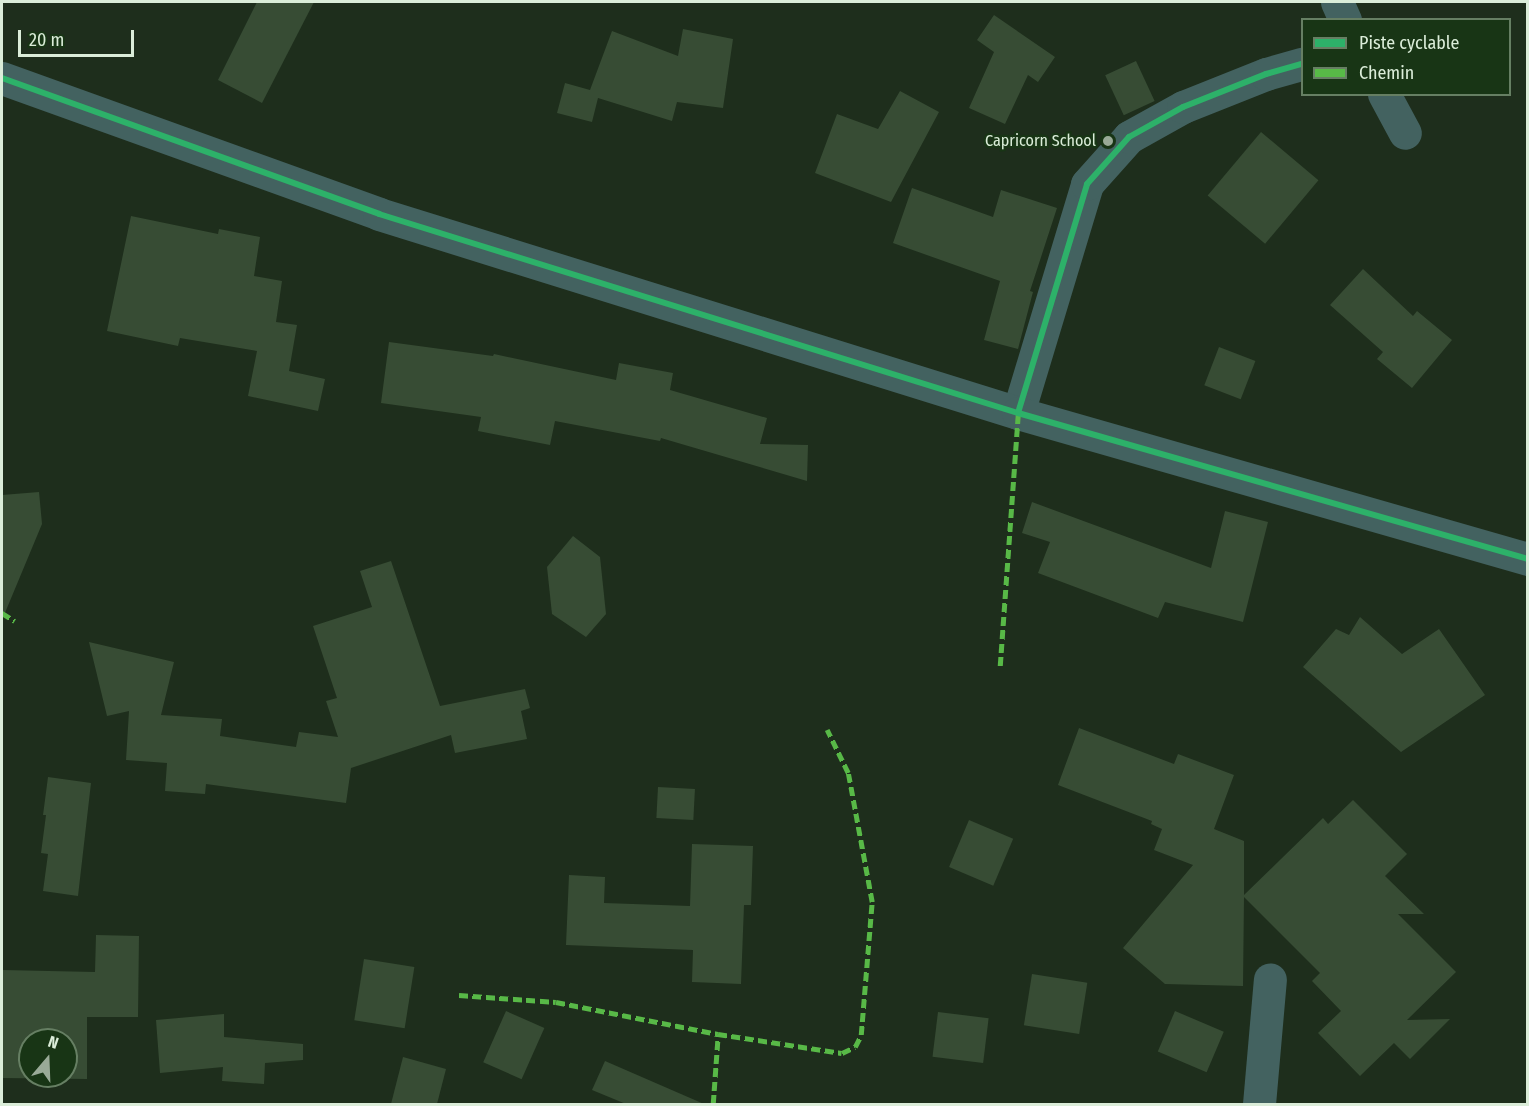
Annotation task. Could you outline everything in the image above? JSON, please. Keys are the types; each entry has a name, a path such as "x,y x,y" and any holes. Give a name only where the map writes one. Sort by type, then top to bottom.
{"street":[{"path":"1337,2 1344,18"},
{"path":"1018,413 1087,184 1129,137 1184,107 1266,74 1301,64"},
{"path":"2,78 379,214 1018,413 1527,560"},
{"path":"1385,96 1405,133"},
{"path":"1259,1104 1270,979"}],"building":[{"path":"257,2 314,2 262,103 218,80"},
{"path":"994,15 1055,57 1038,82 1028,75 1005,124 969,108 994,52 977,40"},
{"path":"683,29 733,39 723,108 677,102 672,121 598,98 592,122 557,113 565,83 590,90 612,31 678,56"},
{"path":"1136,61 1155,101 1124,115 1105,75"},
{"path":"900,91 939,112 891,202 815,173 837,114 878,129"},
{"path":"1261,132 1318,180 1265,244 1208,196"},
{"path":"912,188 993,217 1001,190 1057,208 1030,291 1033,292 1018,349 984,340 1000,281 893,243"},
{"path":"131,216 218,234 219,229 260,237 254,276 282,281 276,322 297,325 289,371 325,379 318,411 248,396 257,351 180,338 178,346 107,331"},
{"path":"1363,269 1413,316 1417,311 1452,340 1412,388 1377,359 1383,352 1330,305"},
{"path":"389,342 493,356 494,354 616,380 619,363 673,373 670,390 767,418 760,444 808,445 807,481 661,438 660,441 555,421 550,445 478,431 481,417 381,403"},
{"path":"1219,347 1255,361 1241,399 1204,385"},
{"path":"39,492 42,524 2,620 2,495"},
{"path":"1032,502 1211,568 1225,511 1268,522 1243,622 1165,602 1158,618 1038,573 1050,542 1022,533"},
{"path":"573,536 600,557 606,614 586,637 552,614 547,567"},
{"path":"391,561 440,706 525,689 530,708 521,711 527,739 455,753 451,735 351,768 346,803 206,784 205,794 165,791 167,763 126,760 129,711 107,716 89,642 174,662 161,715 222,719 220,736 296,747 299,732 338,737 326,701 337,698 313,626 372,607 360,571"},
{"path":"1360,617 1402,654 1439,629 1485,695 1401,752 1303,667 1336,629 1349,635"},
{"path":"1079,728 1174,764 1178,754 1234,775 1214,829 1244,841 1244,895 1323,818 1328,824 1353,800 1407,854 1385,876 1424,914 1398,914 1456,972 1407,1020 1450,1019 1410,1059 1394,1043 1360,1076 1318,1033 1341,1011 1312,981 1320,973 1244,897 1243,986 1165,984 1123,948 1193,865 1154,850 1162,829 1151,824 1152,821 1058,785"},
{"path":"48,777 91,783 78,896 43,891 48,854 41,853"},
{"path":"658,787 695,789 693,820 656,818"},
{"path":"969,820 1013,839 993,886 949,867"},
{"path":"692,844 753,846 751,905 744,905 741,984 692,982 693,950 566,945 569,875 605,877 604,903 690,906"},
{"path":"96,935 139,936 138,1017 87,1017 87,1079 78,1079 78,1028 18,1028 18,1078 2,1078 2,970 95,972"},
{"path":"364,959 414,967 405,1028 354,1020"},
{"path":"1032,974 1087,983 1079,1034 1024,1025"},
{"path":"506,1011 544,1028 522,1079 483,1062"},
{"path":"1175,1011 1224,1032 1207,1072 1158,1052"},
{"path":"938,1012 989,1018 983,1063 933,1057"},
{"path":"224,1014 224,1037 303,1044 303,1060 265,1063 264,1084 222,1081 223,1067 160,1073 156,1020"},
{"path":"403,1057 446,1069 437,1104 391,1104"},
{"path":"605,1061 704,1104 626,1104 592,1090"}],"marked path":[{"path":"1000,666 1018,413"},
{"path":"2,613 15,621"},
{"path":"459,995 556,1002 718,1034 842,1053 855,1047 861,1035 872,902 848,773 827,730"},
{"path":"713,1104 718,1034"}],"cycle path":[{"path":"1018,413 1087,184 1129,137 1183,107 1266,74 1301,64"},
{"path":"2,78 379,214 1018,413 1528,559"}],"place":[{"name":"Capricorn School","path":"1108,141"}]}
